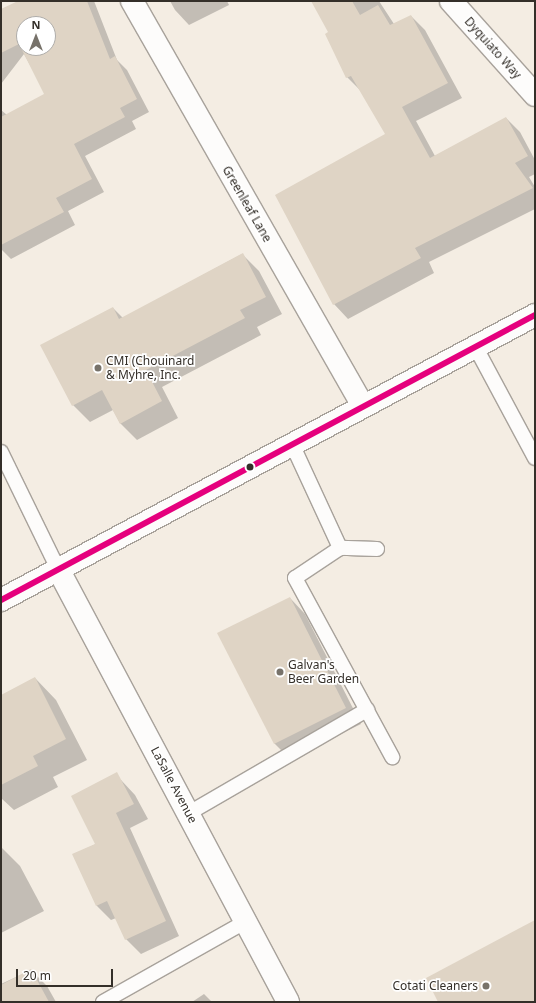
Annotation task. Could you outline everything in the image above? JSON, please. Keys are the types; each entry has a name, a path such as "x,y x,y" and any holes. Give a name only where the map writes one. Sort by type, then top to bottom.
{"street":[{"name":"Greenleaf Lane","path":"132,1 363,406"},
{"name":"Dyquiato Way","path":"451,1 535,95"},
{"path":"1,600 535,315"},
{"name":"LaSalle Avenue","path":"58,569 247,921 288,1002"}],"lane":[{"path":"476,346 535,458"},
{"path":"292,444 340,548"},
{"path":"1,452 58,569"},
{"path":"377,549 340,548 295,578 392,757"},
{"path":"189,814 367,710"},
{"path":"103,1002 247,921"}],"building":[{"path":"18,1 87,1 110,59 115,56 137,99 120,108 125,117 74,144 92,179 56,198 64,212 1,245 1,117 44,94 25,56 56,56 56,16 16,16 16,46 1,53 1,9"},
{"path":"311,1 352,1 360,15 378,5 390,25 411,15 448,83 402,107 430,158 506,117 528,156 515,163 533,188 415,248 421,258 333,305 275,195 385,134 351,76 346,78 325,34 328,32"},
{"path":"243,253 266,297 240,310 245,318 146,370 162,401 120,424 102,390 72,406 40,345 113,307 119,319"},
{"path":"290,597 346,708 274,744 217,633"},
{"path":"35,677 66,739 33,756 38,766 1,785 1,695"},
{"path":"117,772 134,804 116,813 166,921 125,940 107,901 96,906 72,854 95,844 71,796"},
{"path":"535,920 535,1002 438,1002 426,978"},
{"path":"31,969 49,1002 1,1002 1,985"}],"transit line":[{"path":"1,600 535,315"}],"place":[{"name":"CMI (Chouinard & Myhre, Inc.","path":"98,368"},
{"name":"Galvan's Beer Garden","path":"280,672"},
{"name":"Cotati Cleaners","path":"486,986"}]}
